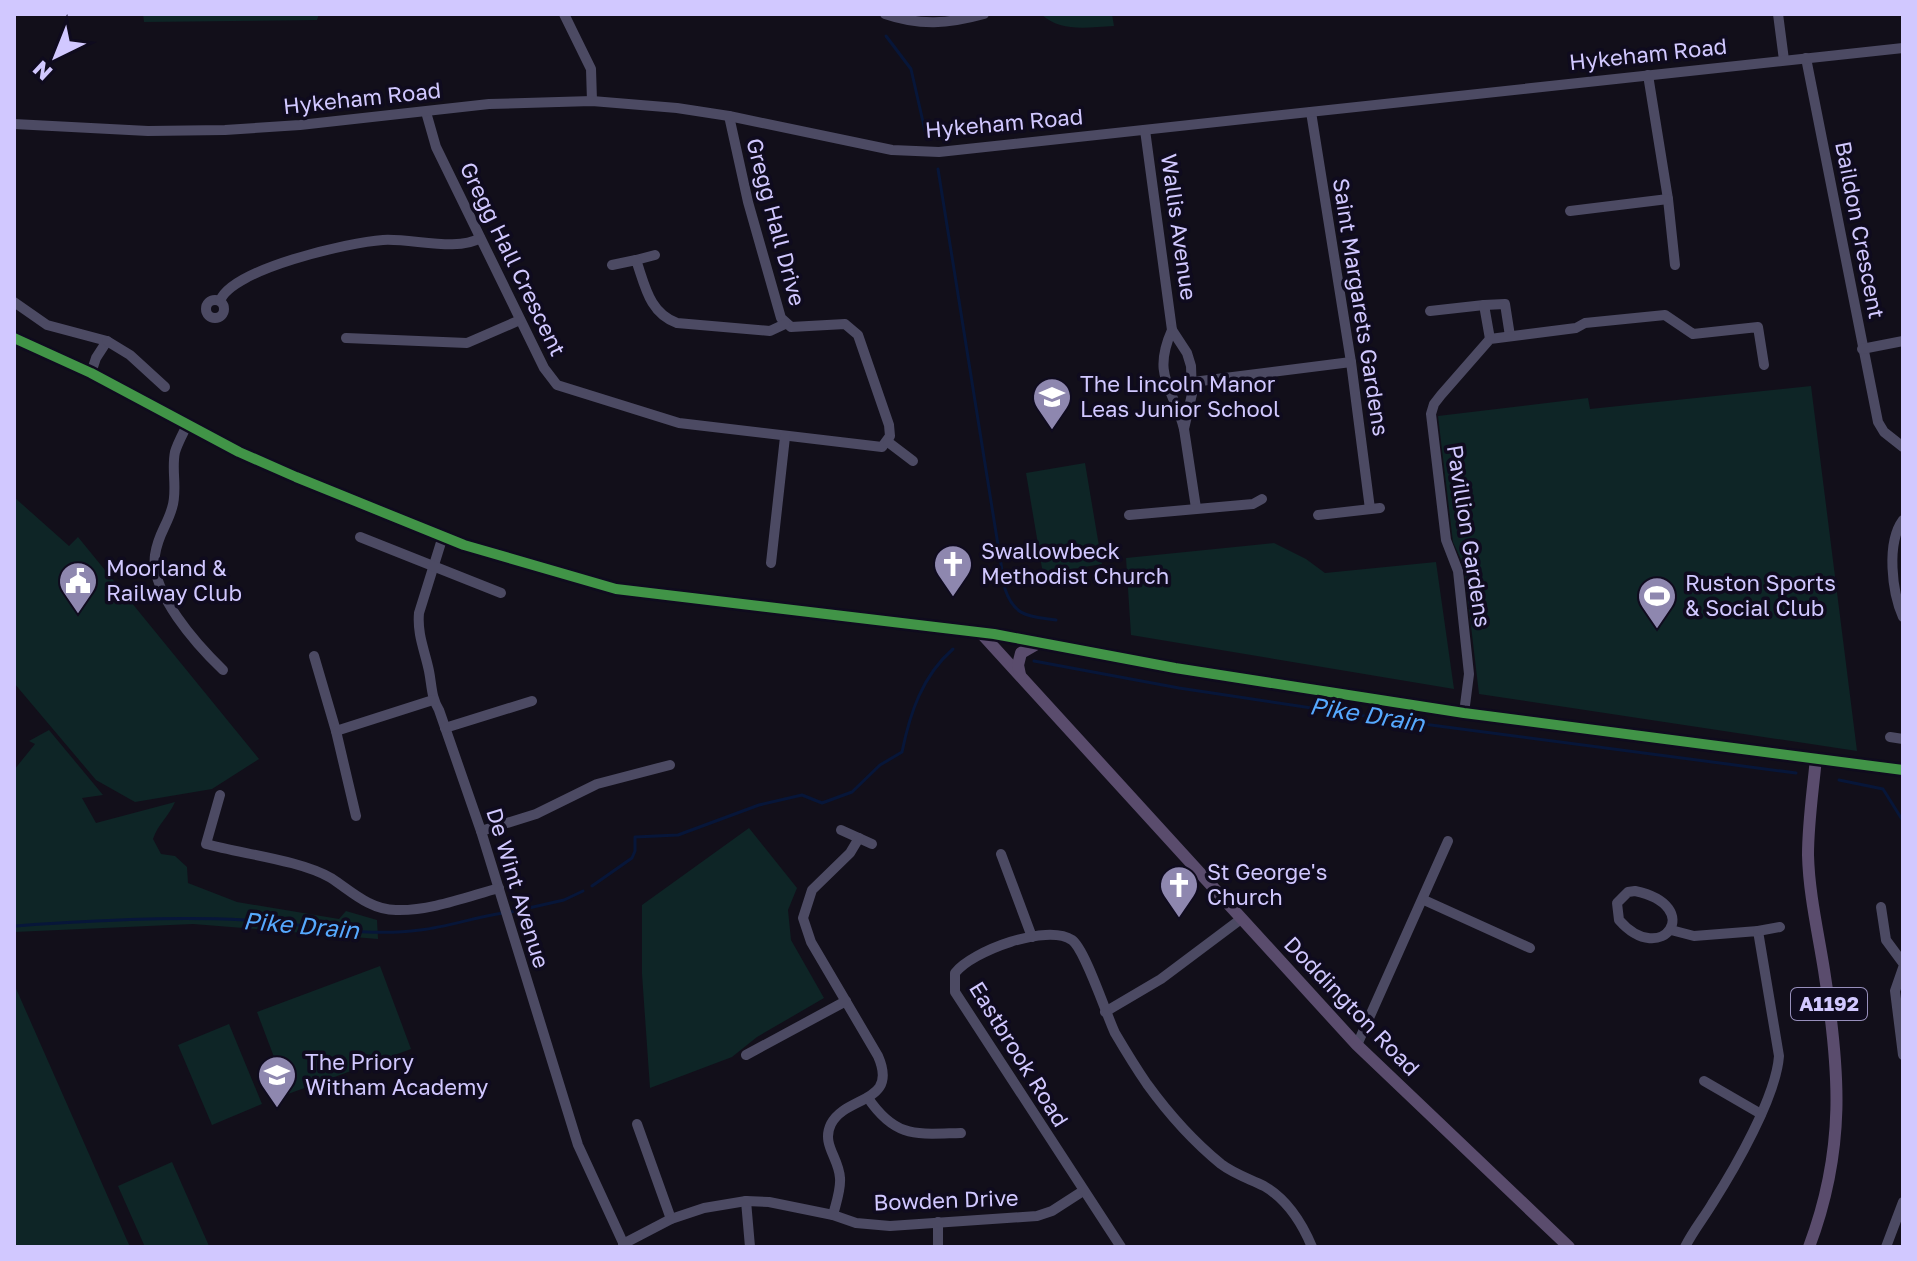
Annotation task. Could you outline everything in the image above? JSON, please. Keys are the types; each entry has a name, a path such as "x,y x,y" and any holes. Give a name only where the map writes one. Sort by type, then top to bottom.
{"main road":[{"path":"14,338 91,373 259,461 504,558 616,589 981,633 1175,668 1464,713 1903,770"},
{"name":"Doddington Road","path":"981,633 1357,1045 1569,1247"},
{"path":"1020,675 1018,665 1021,653 1040,642"},
{"name":"A1192","path":"1809,1247 1827,1190 1838,1112 1836,1055 1808,856 1816,758"}],"street":[{"path":"564,14 591,69 592,101"},
{"path":"886,14 921,24 984,14"},
{"path":"1778,14 1784,60"},
{"name":"Hykeham Road","path":"14,124 148,131 225,130 489,104 592,101 677,108 892,150 939,152 1903,48"},
{"name":"Baildon Crescent","path":"1806,58 1878,422 1884,432 1903,447"},
{"path":"1648,75 1675,265"},
{"name":"Gregg Hall Crescent","path":"426,112 436,147 547,375 557,385 679,423 876,448 888,442"},
{"name":"Saint Margarets Gardens","path":"1311,112 1375,508 1318,515"},
{"name":"Gregg Hall Drive","path":"729,116 748,202 781,318 785,324 797,328 835,323 853,328 862,344 889,425 888,442"},
{"name":"Wallis Avenue","path":"1145,130 1172,330 1187,353 1193,382 1184,429"},
{"path":"1570,211 1668,199"},
{"path":"220,301 228,289 262,268 353,244 416,240 466,245 480,238"},
{"path":"612,265 655,255"},
{"path":"636,260 655,308 669,320 770,331 785,324"},
{"path":"14,302 47,325 107,341 130,355 165,387"},
{"path":"1430,311 1505,304 1510,336"},
{"path":"1484,305 1490,339 1576,328 1585,323 1665,315 1693,334 1758,327 1764,365"},
{"path":"346,338 467,343 520,320"},
{"name":"Wallis Avenue","path":"1172,330 1165,351 1164,377 1184,429 1196,508"},
{"name":"Pavillion Gardens","path":"1464,713 1469,674 1458,571 1446,540 1431,414 1434,404 1490,339"},
{"path":"91,373 107,341"},
{"path":"1862,349 1903,341"},
{"path":"1193,382 1351,362"},
{"path":"188,423 175,453 173,508 160,532 154,558 159,582 170,605 193,638 223,670"},
{"path":"771,563 785,437"},
{"path":"888,442 913,461"},
{"path":"1129,515 1253,504 1262,499"},
{"path":"1903,520 1893,538 1892,553 1903,617"},
{"name":"De Wint Avenue","path":"443,536 418,625 433,700 481,831 578,1145 624,1245"},
{"path":"360,537 501,593"},
{"path":"314,656 356,816"},
{"path":"336,731 433,700"},
{"path":"445,728 532,701"},
{"path":"1890,737 1903,739"},
{"path":"481,831 536,814 597,784 670,765"},
{"path":"220,795 206,844 305,866 369,903 394,911 500,892"},
{"path":"841,830 872,844"},
{"path":"833,1215 840,1180 827,1139 829,1128 842,1112 868,1098 881,1083 882,1064 811,942 803,918 812,890 850,853 859,838"},
{"path":"1357,1045 1448,841"},
{"path":"1001,854 1032,937"},
{"path":"1671,930 1672,913 1664,903 1643,893 1628,892 1617,903 1617,914 1624,925 1648,938 1658,938 1671,930 1694,936 1780,927"},
{"path":"1424,900 1530,948"},
{"path":"1881,907 1886,940 1903,965 1895,991 1903,1055"},
{"path":"1105,1012 1161,979 1241,919"},
{"path":"1685,1247 1761,1114 1778,1071 1779,1056 1758,931"},
{"name":"Eastbrook Road","path":"1121,1247 960,1001 953,984 955,973 968,961 1003,944 1032,937 1065,937 1078,946 1105,1012 1131,1060 1165,1106 1225,1167 1276,1194 1302,1225 1312,1247"},
{"path":"746,1055 846,1001"},
{"path":"1704,1081 1761,1114"},
{"path":"868,1098 880,1116 902,1131 917,1134 961,1133"},
{"path":"637,1124 671,1219"},
{"name":"Bowden Drive","path":"624,1245 671,1219 704,1208 746,1201 769,1202 856,1223 879,1225 1037,1216 1052,1211 1083,1191"},
{"path":"746,1201 750,1247"},
{"path":"1886,1247 1899,1224 1903,1202"},
{"path":"938,1222 938,1247"}],"green space":[{"path":"143,14 319,14 317,20 144,22"},
{"path":"1041,14 1112,14 1114,26 1066,26"},
{"name":"Ruston Sports & Social Club","path":"1811,386 1857,751 1479,694 1464,566 1453,542 1438,416 1588,398 1590,409"},
{"path":"1085,463 1102,564 1043,574 1026,473"},
{"name":"Moorland & Railway Club","path":"14,497 69,546 78,537 259,759 212,789 135,802 96,780 14,683"},
{"path":"1274,543 1306,559 1325,573 1436,562 1454,689 1131,635 1126,558"},
{"path":"49,730 103,795 82,798 96,823 175,802 153,839 161,854 175,856 187,867 188,883 237,902 339,919 346,911 377,920 378,939 193,924 14,932 14,770 35,744 29,741"},
{"path":"749,828 797,888 788,910 791,940 824,998 757,1037 732,1057 650,1088 642,974 642,905"},
{"path":"380,966 411,1049 288,1094 257,1012"},
{"path":"14,984 130,1247 14,1247"},
{"path":"229,1024 262,1104 212,1125 178,1045"},
{"path":"172,1162 209,1246 145,1247 118,1186"}],"waterway":[{"path":"886,36 911,69 926,135"},
{"path":"938,169 1005,589 1014,606 1024,614 1056,620"},
{"name":"Pike Drain","path":"592,886 632,858 635,837 678,835 759,805 802,795 822,803 852,792 880,765 902,752 909,723 925,683 953,649"},
{"name":"Pike Drain","path":"1034,661 1179,688 1385,719 1796,773"},
{"name":"Pike Drain","path":"1839,780 1883,789 1903,821"},
{"name":"Pike Drain","path":"511,912 564,900 583,891"},
{"name":"Pike Drain","path":"14,926 216,919 398,932 430,929 503,913"}],"cycle path":[{"path":"14,338 91,373 239,452 296,477 464,545 616,589 994,634 1175,668 1464,713 1903,770"}],"place":[{"name":"The Lincoln Manor Leas Junior School","path":"1052,431"},
{"name":"Swallowbeck Methodist Church","path":"953,598"},
{"name":"Moorland & Railway Club","path":"78,615"},
{"name":"Ruston Sports & Social Club","path":"1657,630"},
{"name":"St George's Church","path":"1179,919"},
{"name":"The Priory Witham Academy","path":"277,1109"}]}
